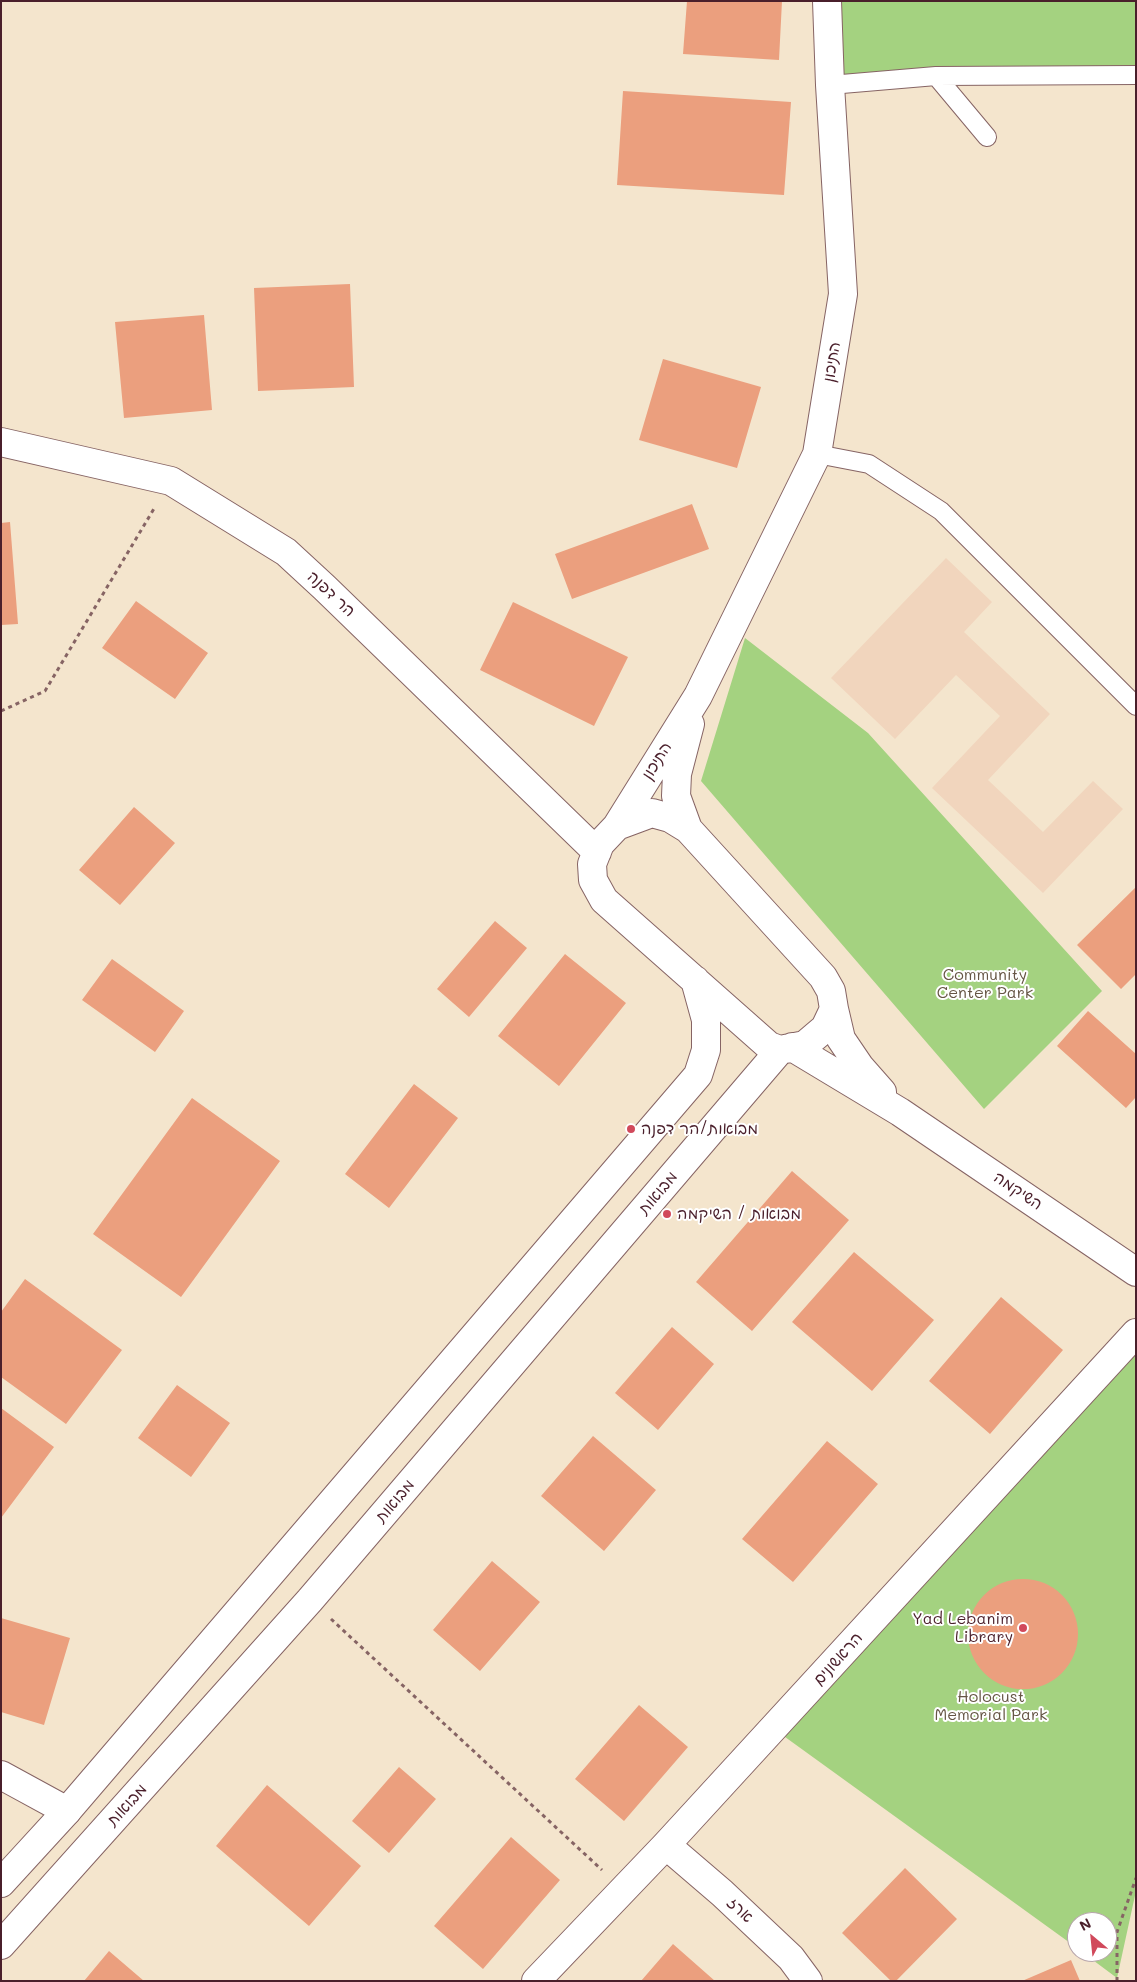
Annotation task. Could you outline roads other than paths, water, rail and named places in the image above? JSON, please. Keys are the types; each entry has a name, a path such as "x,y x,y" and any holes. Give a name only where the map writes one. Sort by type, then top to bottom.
{"street":[{"name":"התיכון","path":"597,852 600,844 617,826 698,696 817,454 843,294 830,85 827,1"},
{"name":"הר דפנה","path":"1,442 171,481 286,552 326,588 597,852"},
{"name":"התיכון","path":"688,828 676,796 677,774 698,696"},
{"path":"617,826 652,813 670,818 688,828"},
{"name":"השיקמה","path":"688,828 824,977 831,991 841,1038 860,1067 900,1112"},
{"name":"השיקמה","path":"597,852 592,864 593,880 604,900 770,1046 786,1048 900,1112 1134,1264"},
{"path":"1,1883 67,1811 698,1075 706,1050 706,1020 695,980"},
{"path":"786,1048 805,1044 825,1028 834,1009"},
{"name":"מבואות","path":"1,1945 310,1600 786,1048"},
{"name":"הראשונים","path":"536,1981 666,1846 1136,1333"},
{"path":"1,1775 67,1811"},
{"name":"ארז","path":"666,1846 722,1893 784,1952 808,1981"}],"lane":[{"path":"830,85 936,76 1136,75"},
{"path":"936,76 987,137"},
{"path":"817,454 870,464 942,511 1136,706"}],"place":[{"name":"מבואות/הר דפנה","path":"631,1129"},
{"name":"מבואות / השיקמה","path":"667,1214"},
{"name":"Yad Lebanim Library","path":"1023,1628"}],"park label":[{"name":"Community Center Park","path":"985,984"},
{"name":"Holocust Memorial Park","path":"991,1706"}]}
